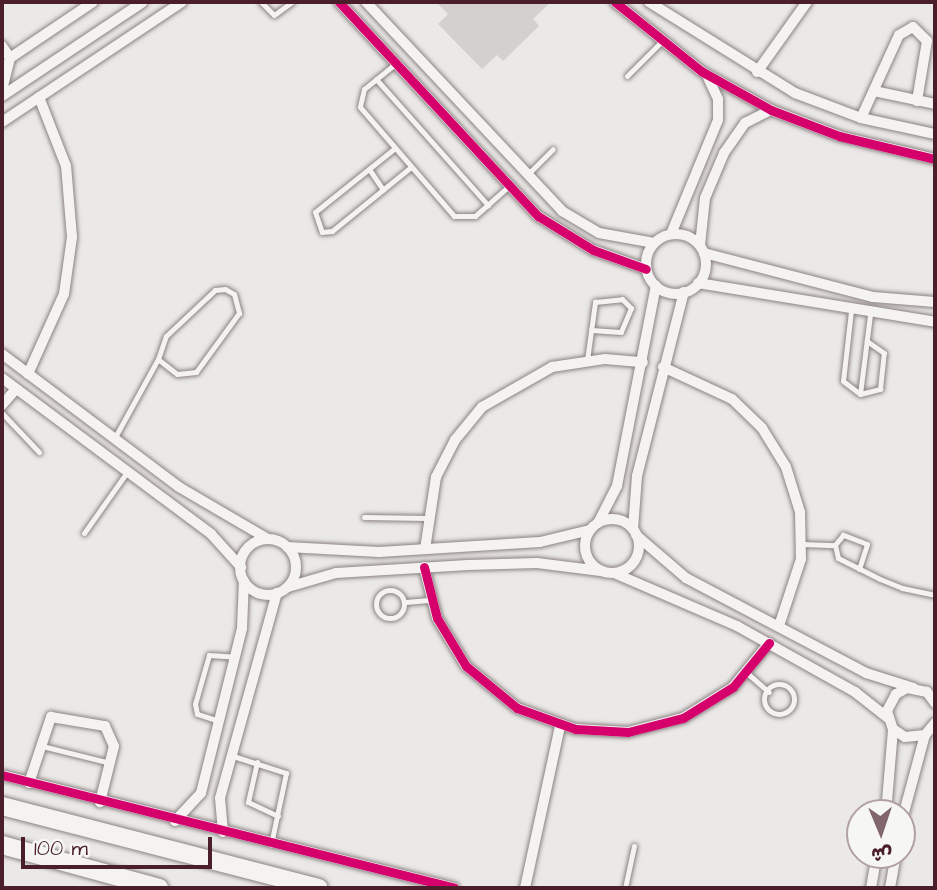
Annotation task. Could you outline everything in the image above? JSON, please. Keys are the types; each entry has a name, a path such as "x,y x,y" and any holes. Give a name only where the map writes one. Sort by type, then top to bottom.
{"main road":[{"path":"2,806 318,888"},
{"path":"2,845 159,888"}],"street":[{"path":"2,93 10,58 93,2"},
{"path":"2,93 144,2"},
{"path":"2,122 182,2"},
{"path":"339,2 509,187 576,242 646,269 656,286 643,362 614,496 594,526 585,549 600,570"},
{"path":"366,2 525,176 582,224 654,243 671,234 718,120 716,91 701,71"},
{"path":"615,2 661,42 701,71 771,110 848,139 935,159"},
{"path":"649,2 661,6 757,72 861,118 935,134"},
{"path":"757,72 807,2"},
{"path":"861,118 902,32 917,27 927,41 917,101"},
{"path":"2,46 10,58"},
{"path":"874,91 935,104"},
{"path":"28,374 64,294 72,237 66,166 39,97"},
{"path":"698,283 705,198 724,153 745,123 771,110"},
{"path":"671,234 702,249 861,295 935,302"},
{"path":"646,269 654,243"},
{"path":"614,573 635,560 633,499 663,367 684,292 698,283 870,315 935,322"},
{"path":"656,286 684,292"},
{"path":"2,354 223,518 268,540 288,547 425,549 540,542 620,521 686,578 866,673 917,688 935,689"},
{"path":"425,549 426,518 444,458 482,407 536,373 587,360 643,362"},
{"path":"663,367 710,385 762,428 795,489 802,544 797,582 779,626"},
{"path":"2,378 211,534 241,567 244,581 235,657 201,793 175,821"},
{"path":"2,405 16,389"},
{"path":"241,567 251,545 268,540"},
{"path":"288,547 296,562 288,587"},
{"path":"244,581 262,594 277,593 326,574 424,567 537,563 614,573 676,595 769,643 888,718 893,729 887,799"},
{"path":"424,567 431,600 455,651 481,682 517,708 560,726 609,733 665,724 717,699 747,673 769,643"},
{"path":"223,832 220,798 277,593"},
{"path":"917,688 935,703"},
{"path":"888,718 896,694 917,688"},
{"path":"29,783 39,745 51,717 79,719 111,731 110,763 100,802"},
{"path":"525,888 560,726"},
{"path":"893,729 905,737 932,728"},
{"path":"909,799 932,728"},
{"path":"2,775 175,821 454,888"},
{"path":"871,888 874,869"},
{"path":"890,888 893,869"}],"lane":[{"path":"261,2 274,15 292,2"},
{"path":"626,76 661,42"},
{"path":"396,63 364,89 360,107 454,216 475,216 509,187"},
{"path":"376,79 488,205"},
{"path":"395,148 315,212 313,221 322,232 332,232 411,167"},
{"path":"525,176 553,149"},
{"path":"369,169 383,190"},
{"path":"114,439 158,359 172,326 215,290 234,294 239,313 196,372 177,373 158,359"},
{"path":"587,360 591,330 600,298 622,299 631,308 621,332 591,330"},
{"path":"851,311 843,381 860,394"},
{"path":"860,394 870,315"},
{"path":"860,394 880,389 884,353 867,341"},
{"path":"2,413 39,452"},
{"path":"84,533 127,472"},
{"path":"364,517 426,518"},
{"path":"835,545 843,536 861,538 869,554 859,569"},
{"path":"802,544 835,545"},
{"path":"835,545 838,558 859,569 935,595"},
{"path":"397,592 406,602 404,610 382,615 373,603 397,592"},
{"path":"406,602 431,600"},
{"path":"219,721 197,714 195,704 209,654 235,657"},
{"path":"747,673 769,692"},
{"path":"778,682 795,690 784,714 764,707 769,692 778,682"},
{"path":"39,745 110,763"},
{"path":"231,755 286,773 271,844"},
{"path":"257,762 248,802 278,816"},
{"path":"625,888 634,846"}],"building":[{"path":"436,2 551,2 533,19 539,26 503,61 497,55 482,69 438,24 448,14"}],"cycle path":[{"path":"339,2 538,216 593,250 646,269"},
{"path":"615,2 701,71 771,110 839,136 935,159"},
{"path":"424,567 437,618 466,666 517,708 575,729 628,732 683,718 733,687 769,643"},
{"path":"2,775 454,888"}]}
